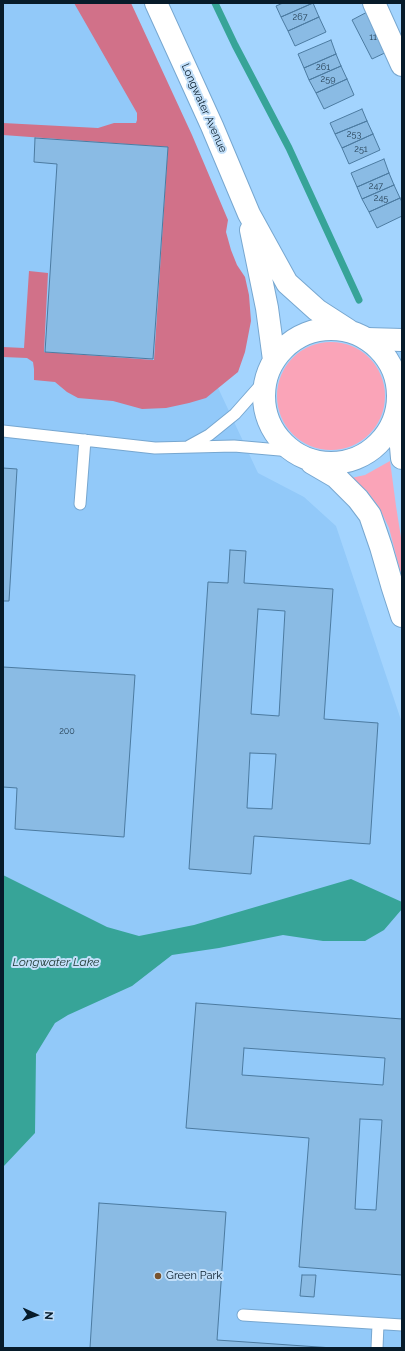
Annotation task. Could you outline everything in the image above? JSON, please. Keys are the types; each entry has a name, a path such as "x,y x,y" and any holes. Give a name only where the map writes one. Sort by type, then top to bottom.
{"street":[{"name":"Longwater Avenue","path":"156,3 212,126 249,214 287,283 318,310 358,335"},
{"path":"374,3 394,25 402,65"},
{"name":"Longwater Avenue","path":"249,214 267,308 270,370"},
{"path":"402,340 358,335 332,329 310,332 300,336 280,351 270,370 263,399 270,424 281,442 298,455 336,477 358,499 370,515 382,547 402,616"},
{"path":"358,335 381,351 391,364 397,379 400,401 402,458"},
{"path":"298,455 318,463 343,463 357,460 370,452 381,442 391,428 400,401"}],"lane":[{"path":"187,447 209,435 235,414 270,370"},
{"path":"3,431 155,448 234,446 298,455"},
{"path":"80,504 85,440"},
{"path":"243,1315 402,1325"},
{"path":"377,1348 378,1324"}],"shaded area":[{"name":"Green Park","path":"3,3 119,3 229,292 212,375 258,473 304,497 336,526 402,723 402,1348 3,1348"},
{"path":"74,3 131,3 192,135 228,220 226,232 237,265 245,277 249,295 251,321 245,352 238,372 206,398 166,408 142,409 113,401 78,398 67,392 55,382 34,380 33,362 27,358 3,357 3,347 24,348 29,271 48,273 44,352 154,360 168,147 3,135 3,123 98,128 114,123 136,123 137,113"},
{"path":"331,342 352,346 369,358 381,375 385,396 381,417 369,434 352,446 331,450 310,446 293,434 281,417 277,396 281,375 293,358 310,346"},
{"path":"390,461 402,544 402,578 389,528 379,507 367,491 351,478 365,475"}],"water":[{"name":"Longwater Lake","path":"3,875 107,927 139,936 194,925 351,879 402,902 402,909 384,930 365,941 323,941 283,935 219,948 172,955 132,986 68,1015 55,1023 36,1054 35,1133 3,1167"}],"building":[{"path":"283,3 313,3 281,17 276,6"},
{"path":"313,3 319,17 288,31 281,17"},
{"path":"371,10 391,50 372,59 352,20"},
{"path":"319,17 326,32 295,46 288,31"},
{"path":"331,40 336,54 304,68 298,54"},
{"path":"336,54 341,66 309,80 304,68"},
{"path":"341,66 347,79 316,93 309,80"},
{"path":"347,79 354,95 324,109 316,93"},
{"path":"362,109 367,121 335,134 330,123"},
{"path":"367,121 373,134 342,148 335,134"},
{"path":"373,134 380,150 349,164 342,148"},
{"path":"35,138 168,147 153,359 45,352 57,164 34,162"},
{"path":"384,159 389,173 357,187 351,173"},
{"path":"389,173 394,185 362,199 357,187"},
{"path":"394,185 400,198 369,212 362,199"},
{"path":"400,198 402,202 402,216 377,228 369,212"},
{"path":"3,468 17,469 9,601 3,601"},
{"path":"230,550 246,551 244,583 333,589 324,719 378,723 370,844 254,836 251,874 189,869 208,582 228,583","holes":["258,609 285,611 279,716 251,714","250,753 276,754 272,809 247,808"]},
{"path":"3,667 135,675 124,837 15,829 17,788 3,787"},
{"path":"196,1003 402,1019 402,1275 299,1267 309,1138 186,1128","holes":["244,1048 385,1058 383,1085 242,1075","360,1119 382,1120 376,1210 355,1209"]},
{"name":"Green Park","path":"99,1203 226,1212 217,1340 333,1348 90,1348"},
{"path":"302,1275 316,1275 314,1297 300,1296"}],"waterway":[{"path":"215,3 235,45 289,148 359,300"}],"place":[{"name":"Green Park","path":"158,1276"}]}
